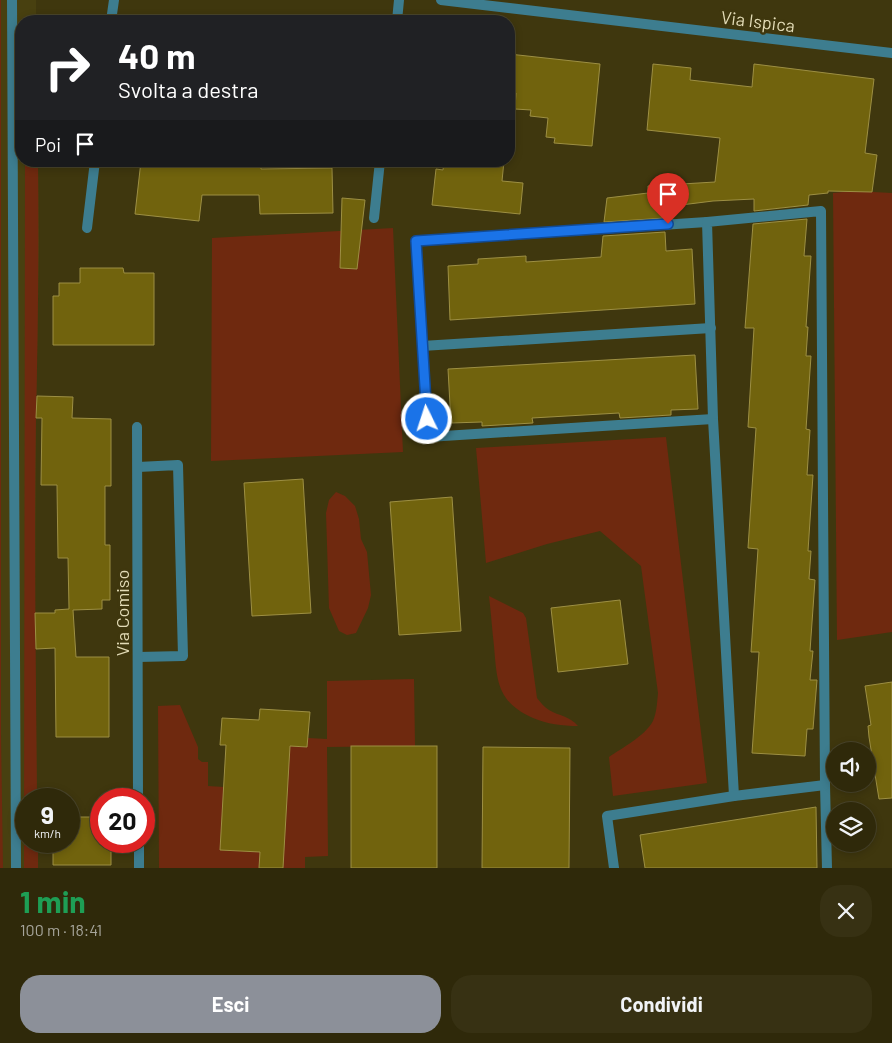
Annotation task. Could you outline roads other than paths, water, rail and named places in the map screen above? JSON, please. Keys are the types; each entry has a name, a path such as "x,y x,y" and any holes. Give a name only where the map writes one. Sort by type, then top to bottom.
{"street":[{"path":"12,0 16,868"},
{"path":"113,15 114,0"},
{"path":"398,15 399,0"},
{"name":"Via Ispica","path":"442,0 892,53"},
{"path":"87,228 94,167"},
{"path":"374,218 379,167"},
{"path":"713,419 428,437 416,241 707,222 820,211 826,868"},
{"path":"707,222 713,419 734,796"},
{"path":"422,346 710,328"},
{"name":"Via Comiso","path":"138,427 138,788"},
{"path":"138,467 178,465 183,656 138,657"},
{"path":"614,868 607,816 734,796 825,785"},
{"path":"139,853 139,868"}]}
